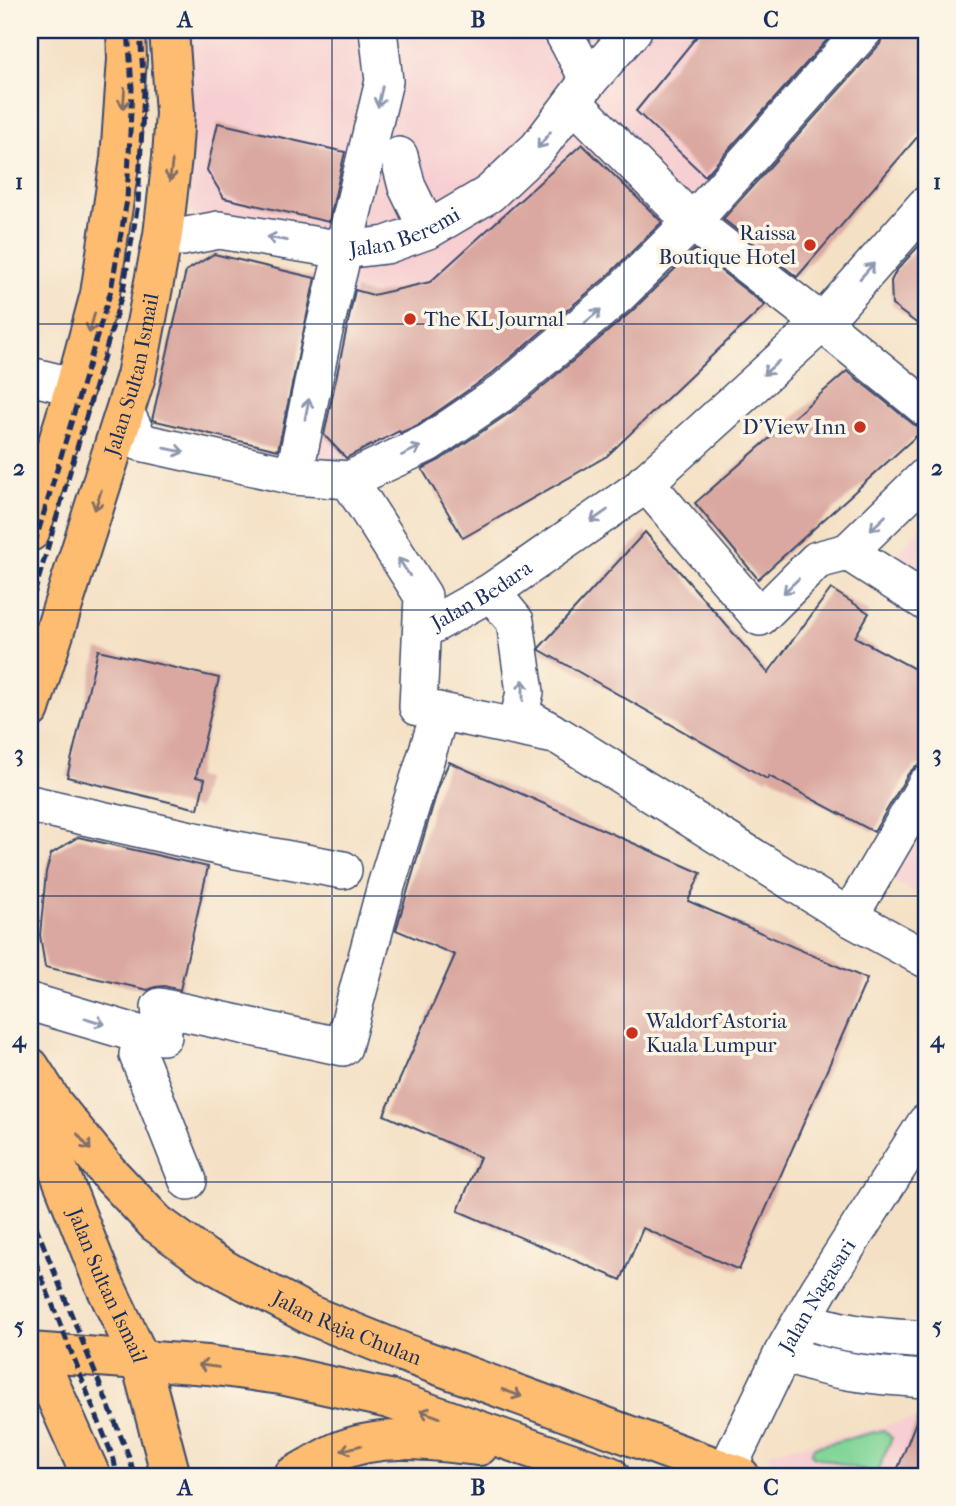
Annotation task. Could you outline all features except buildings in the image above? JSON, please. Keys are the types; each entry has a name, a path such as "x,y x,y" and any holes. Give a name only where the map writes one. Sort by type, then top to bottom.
{"main road":[{"path":"30,532 100,295 120,159 127,59 126,30"},
{"name":"Jalan Sultan Ismail","path":"30,709 136,376 161,241 176,113 169,30"},
{"name":"Jalan Raja Chulan","path":"30,1067 54,1105 156,1223 222,1268 310,1315 415,1357 730,1474"},
{"name":"Jalan Sultan Ismail","path":"30,1098 101,1277 140,1359 171,1476"},
{"path":"91,1476 33,1352 140,1359 281,1375 389,1399 610,1476"},
{"path":"293,1476 338,1452 374,1442 412,1439 491,1447 564,1461"}],"street":[{"path":"294,476 322,339 384,80 378,30"},
{"path":"562,30 581,91 692,222 926,408"},
{"name":"Jalan Beremi","path":"161,241 219,230 344,250 386,244 428,230 489,194 538,148 581,91 633,30"},
{"path":"127,404 140,442 294,476 349,480 428,443 503,392 618,295 692,222 864,30"},
{"path":"399,156 407,187 428,230"},
{"name":"Jalan Bedara","path":"438,711 418,707 423,630 492,592 645,482 822,323 926,205"},
{"path":"30,376 75,387"},
{"path":"645,482 760,617 817,560 848,552 926,476"},
{"path":"349,480 423,596 423,630"},
{"path":"848,552 926,602"},
{"path":"492,592 515,621 525,692 520,714 849,917 926,959"},
{"path":"30,1003 142,1035 163,1036 160,1007 343,1047 386,886 438,711 559,736"},
{"path":"849,917 926,785"},
{"path":"30,804 231,849 343,870"},
{"path":"142,1035 138,1055 188,1181"},
{"name":"Jalan Nagasari","path":"730,1474 783,1353 803,1299 926,1123"},
{"path":"803,1299 825,1328 853,1334 926,1340"},
{"path":"783,1353 808,1364 926,1379"}],"shaded area":[{"path":"189,30 872,30 571,347 363,467 307,462 348,263 190,213"},
{"path":"926,520 926,594 885,569"},
{"path":"926,806 926,900 889,879"},
{"path":"926,1416 926,1476 794,1476 766,1466 771,1452"}],"green space":[{"path":"883,1430 892,1438 876,1474 813,1456 811,1453 814,1447"}],"railway":[{"path":"30,559 111,290 127,200 132,88 128,30"},
{"path":"30,608 123,291 138,204 144,90 140,30"},
{"path":"30,1212 130,1459 134,1476"},
{"path":"30,1248 114,1460 117,1476"}],"place":[{"name":"Raissa Boutique Hotel","path":"810,245"},
{"name":"The KL Journal","path":"410,319"},
{"name":"D'View Inn","path":"860,427"},
{"name":"Waldorf Astoria Kuala Lumpur","path":"632,1033"}]}
